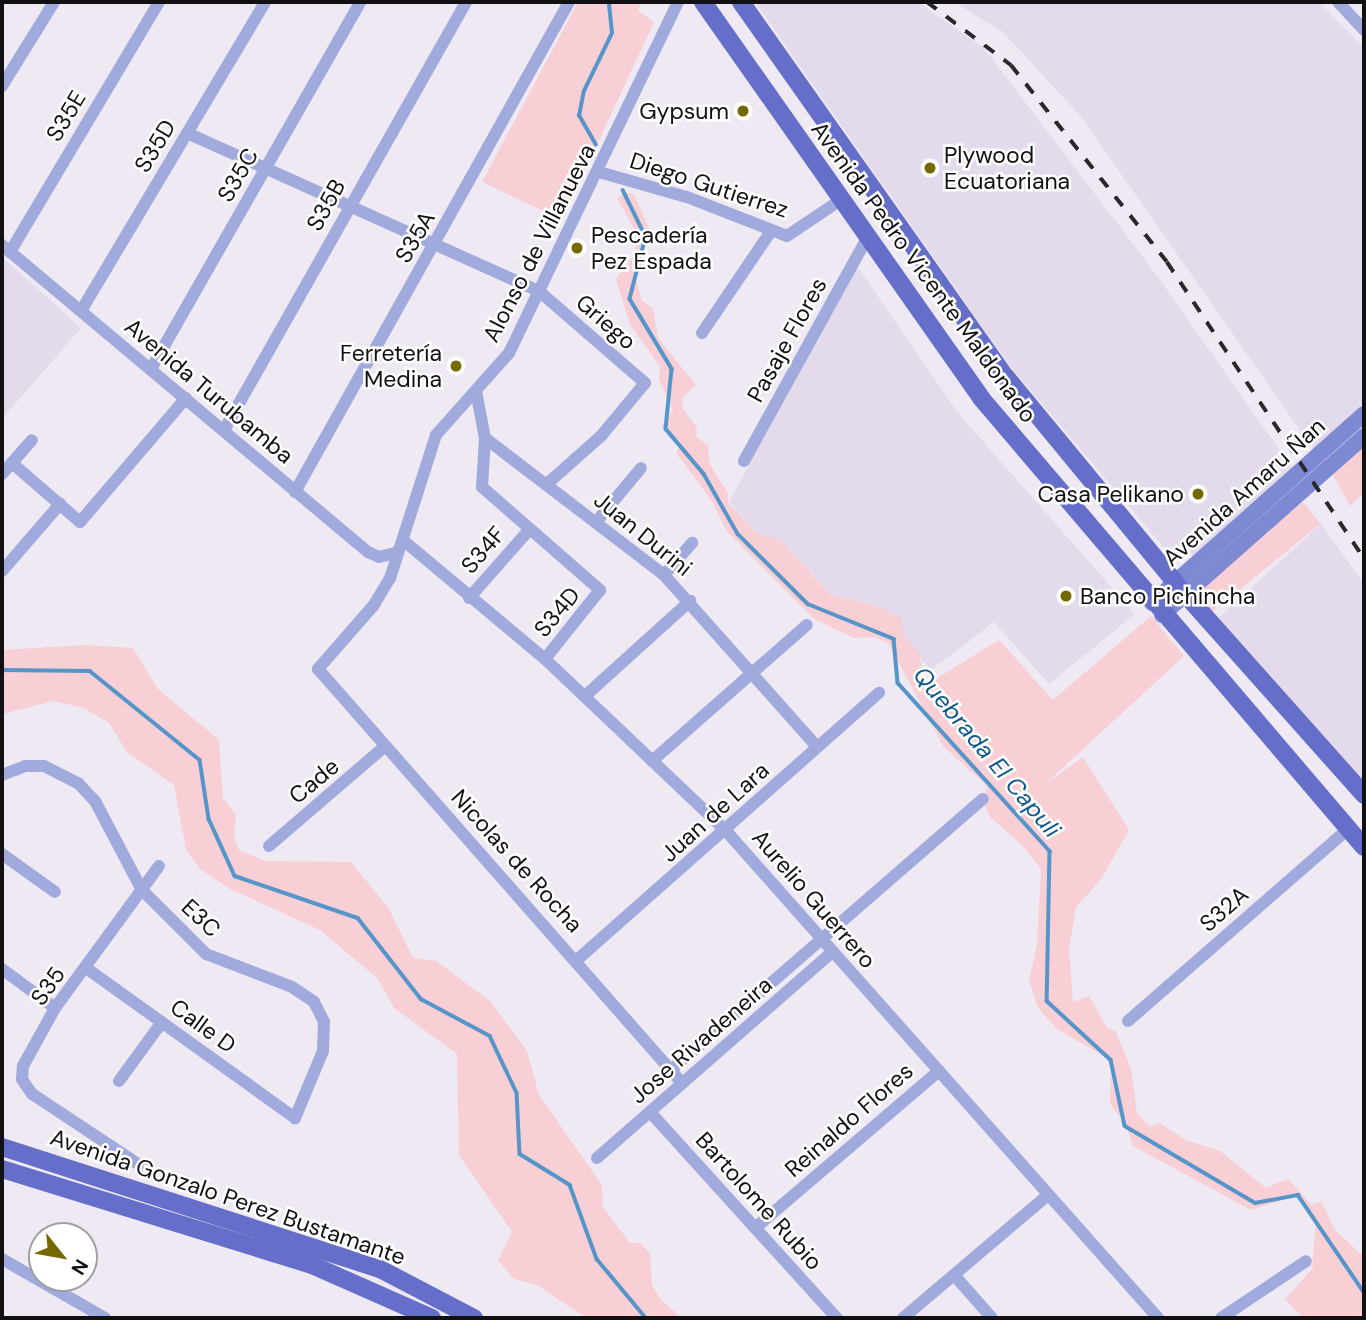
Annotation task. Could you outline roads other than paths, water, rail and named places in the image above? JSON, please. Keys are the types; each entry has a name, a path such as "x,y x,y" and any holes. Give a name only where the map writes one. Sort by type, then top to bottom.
{"main road":[{"name":"Avenida Pedro Vicente Maldonado","path":"703,2 866,240 981,398 1157,609 1364,848"},
{"name":"Avenida Pedro Vicente Maldonado","path":"741,2 1006,377 1181,590 1364,795"},
{"name":"Avenida Amaru Ñan","path":"1157,609 1318,467 1364,414"},
{"name":"Avenida Amaru Ñan","path":"1318,467 1364,436"},
{"name":"Avenida Gonzalo Perez Bustamante","path":"2,1147 382,1270 474,1318"},
{"name":"Avenida Gonzalo Perez Bustamante","path":"2,1169 313,1265 432,1318"}],"street":[{"path":"2,86 54,2"},
{"name":"S35E","path":"6,248 159,2"},
{"name":"S35D","path":"81,311 265,2"},
{"name":"S35C","path":"151,369 360,2"},
{"name":"S35B","path":"224,430 466,2"},
{"name":"S35A","path":"295,492 569,2"},
{"name":"Alonso de Villanueva","path":"318,669 373,606 390,578 395,553 404,541 436,435 509,353 599,172 678,2"},
{"path":"1338,2 1364,30"},
{"name":"Griego","path":"187,133 540,292 645,383 601,436 547,484"},
{"name":"Diego Gutierrez","path":"599,172 687,197 787,236 839,201"},
{"path":"702,333 771,232"},
{"name":"Pasaje Flores","path":"744,461 866,240"},
{"name":"Avenida Turubamba","path":"6,248 369,552 379,557 395,553"},
{"path":"476,391 485,438 482,488 528,531"},
{"path":"12,463 80,522 186,398"},
{"name":"Juan Durini","path":"485,438 664,575 754,672 817,747"},
{"path":"2,474 32,440"},
{"path":"596,522 641,468"},
{"path":"2,570 60,504"},
{"name":"S34D","path":"528,531 600,590 545,659"},
{"name":"S34F","path":"469,598 528,531"},
{"name":"Aurelio Guerrero","path":"404,541 545,659 727,832 1158,1318"},
{"path":"664,575 692,543"},
{"path":"585,696 690,601"},
{"path":"652,761 807,625"},
{"name":"Nicolas de Rocha","path":"318,669 384,747 578,959 682,1083"},
{"name":"Juan de Lara","path":"578,959 727,832 879,693"},
{"name":"Cade","path":"270,846 384,747"},
{"name":"E3C","path":"2,775 26,766 44,766 79,784 95,801 142,890 206,954 292,987 314,1002 324,1022 323,1051 295,1118"},
{"path":"671,1070 983,799"},
{"name":"S32A","path":"1128,1021 1349,828"},
{"path":"2,855 55,892"},
{"name":"S35","path":"144,1168 32,1094 22,1079 23,1066 55,1008 159,866"},
{"name":"Jose Rivadeneira","path":"597,1158 832,952"},
{"name":"Calle D","path":"86,968 295,1118"},
{"path":"2,969 55,1008"},
{"path":"118,1081 162,1023"},
{"name":"Reinaldo Flores","path":"755,1228 939,1071"},
{"name":"Bartolome Rubio","path":"650,1112 837,1318"},
{"path":"2,1137 21,1153"},
{"path":"903,1318 1047,1196"},
{"path":"2,1259 106,1318"},
{"path":"1221,1318 1306,1261"},
{"path":"954,1275 992,1318"}],"waterway":[{"name":"Quebrada El Capuli","path":"596,145 579,116 584,91 612,33 609,2"},
{"name":"Quebrada El Capuli","path":"623,190 646,237 630,299 672,369 666,429 704,474 738,534 808,604 894,639 898,683 1050,851 1047,1001 1111,1060 1125,1126 1255,1203 1298,1195 1364,1292"},
{"path":"2,670 90,671 200,760 209,819 235,876 358,918 421,999 490,1036 517,1093 520,1154 570,1185 597,1259 646,1318"}],"railway":[{"path":"927,2 1011,65 1167,262 1364,558"}],"place":[{"name":"Gypsum","path":"743,111"},
{"name":"Plywood Ecuatoriana","path":"930,168"},
{"name":"Pescadería Pez Espada","path":"577,248"},
{"name":"Ferretería Medina","path":"456,366"},
{"name":"Casa Pelikano","path":"1198,494"},
{"name":"Banco Pichincha","path":"1066,596"}]}
